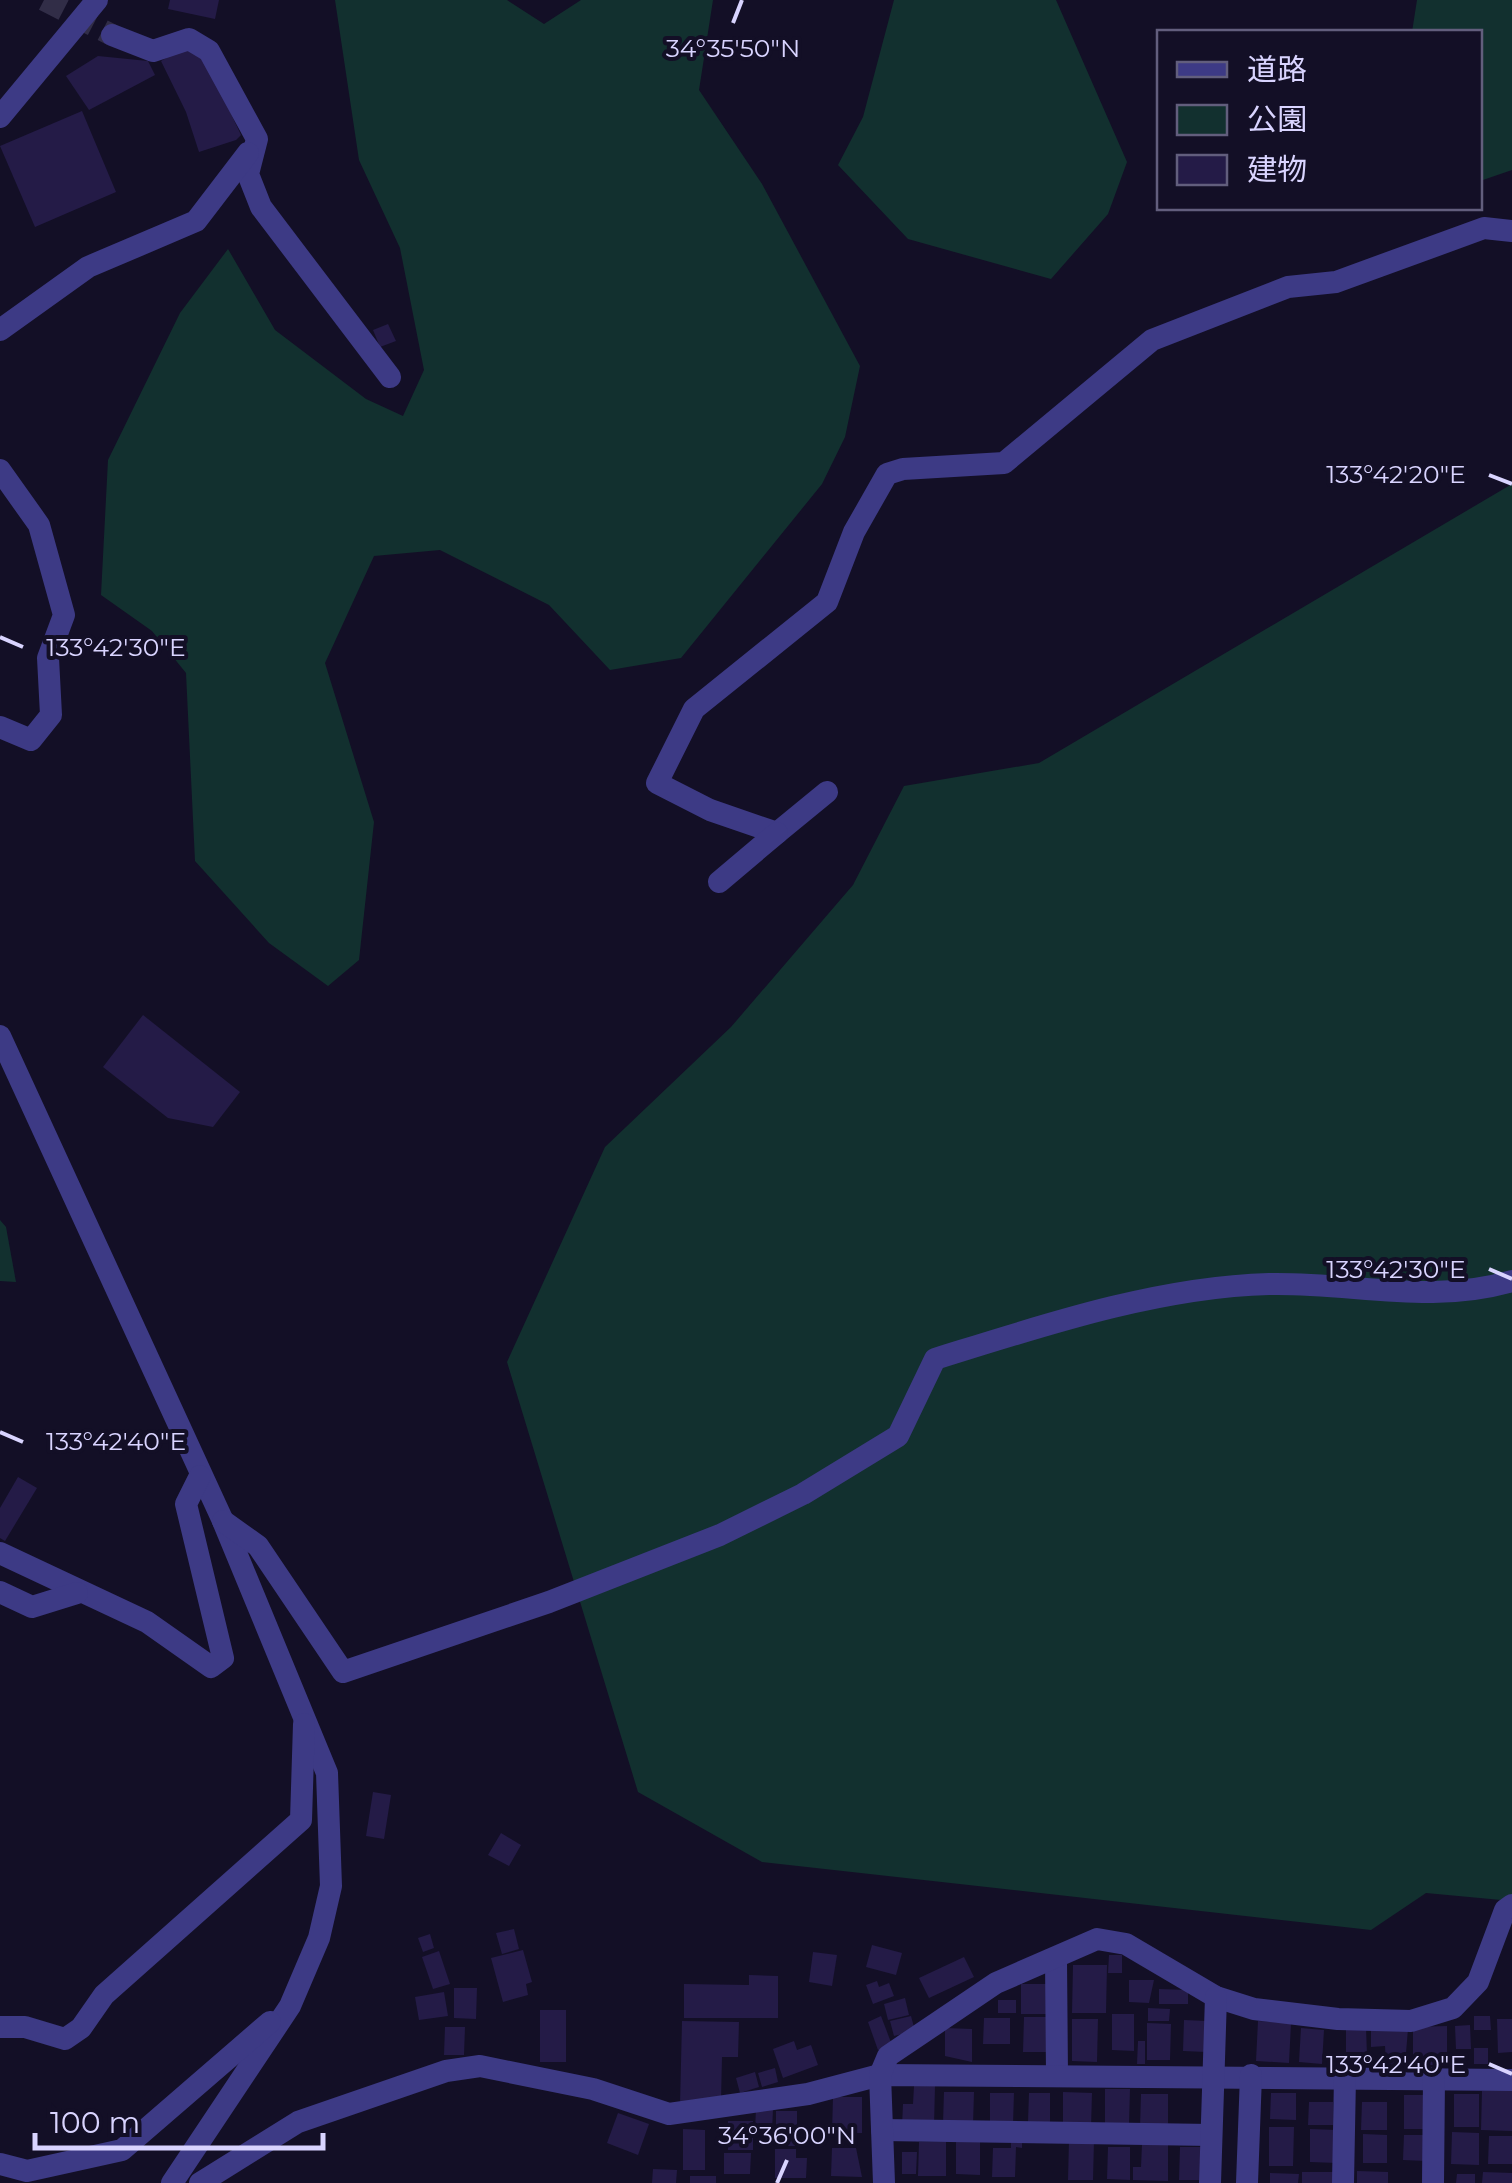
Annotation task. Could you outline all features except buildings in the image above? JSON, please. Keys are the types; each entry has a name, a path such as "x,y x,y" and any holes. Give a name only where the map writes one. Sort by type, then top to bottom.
{"street":[{"path":"0,118 97,0"},
{"path":"112,35 153,51 189,39 209,51 257,139 248,174 260,207 390,378"},
{"path":"0,330 88,266 196,221 257,139"},
{"path":"777,833 710,810 656,782 694,709 827,602 854,532 887,474 903,469 1004,463 1152,340 1288,287 1336,282 1484,228 1512,231"},
{"path":"0,470 39,526 64,615 48,658 51,715 30,740 0,727"},
{"path":"719,882 827,792"},
{"path":"0,1036 223,1521 327,1773 331,1886 318,1938 290,2006 172,2183"},
{"path":"223,1521 258,1546 343,1672 549,1602 720,1535 803,1494 898,1436 935,1359 1044,1327 1224,1287 1273,1284 1436,1295 1469,1293 1512,1281"},
{"path":"0,1553 77,1593 147,1622 211,1667 223,1658 186,1504 200,1476"},
{"path":"0,1592 32,1607 77,1593"},
{"path":"0,2026 25,2027 65,2040 81,2028 104,1995 301,1820 304,1715"},
{"path":"884,2183 880,2075 888,2056 953,2008 996,1983 1097,1939 1126,1944 1216,1998 1254,2009 1338,2019 1411,2021 1453,2008 1478,1982 1505,1910 1512,1905"},
{"path":"1056,1960 1057,2075"},
{"path":"1210,2183 1216,1998"},
{"path":"0,2164 27,2170 122,2150 290,2006"},
{"path":"200,2183 298,2122 446,2071 480,2066 593,2090 669,2114 808,2094 880,2075 1512,2080"},
{"path":"1247,2183 1251,2075"},
{"path":"1343,2183 1345,2077"},
{"path":"1433,2183 1434,2078"},
{"path":"882,2130 1211,2135"}],"green space":[{"path":"335,0 507,0 544,24 581,0 713,0 699,90 762,184 860,366 845,437 822,484 681,658 610,670 549,605 440,550 374,556 325,663 374,822 359,960 328,986 269,943 195,861 186,673 152,631 101,595 108,460 180,313 228,249 275,330 366,399 403,416 424,370 400,248 359,160"},
{"path":"894,0 1056,0 1127,162 1108,214 1051,279 908,239 838,165 863,117"},
{"path":"1417,0 1512,0 1512,170 1482,180 1482,30 1412,30"},
{"path":"1512,484 1512,1901 1426,1893 1371,1930 762,1862 638,1792 507,1362 605,1147 731,1027 853,885 904,786 1039,763"},
{"path":"0,1220 6,1227 16,1282 0,1281"}],"tunnel":[{"path":"44,0 112,35"}]}
